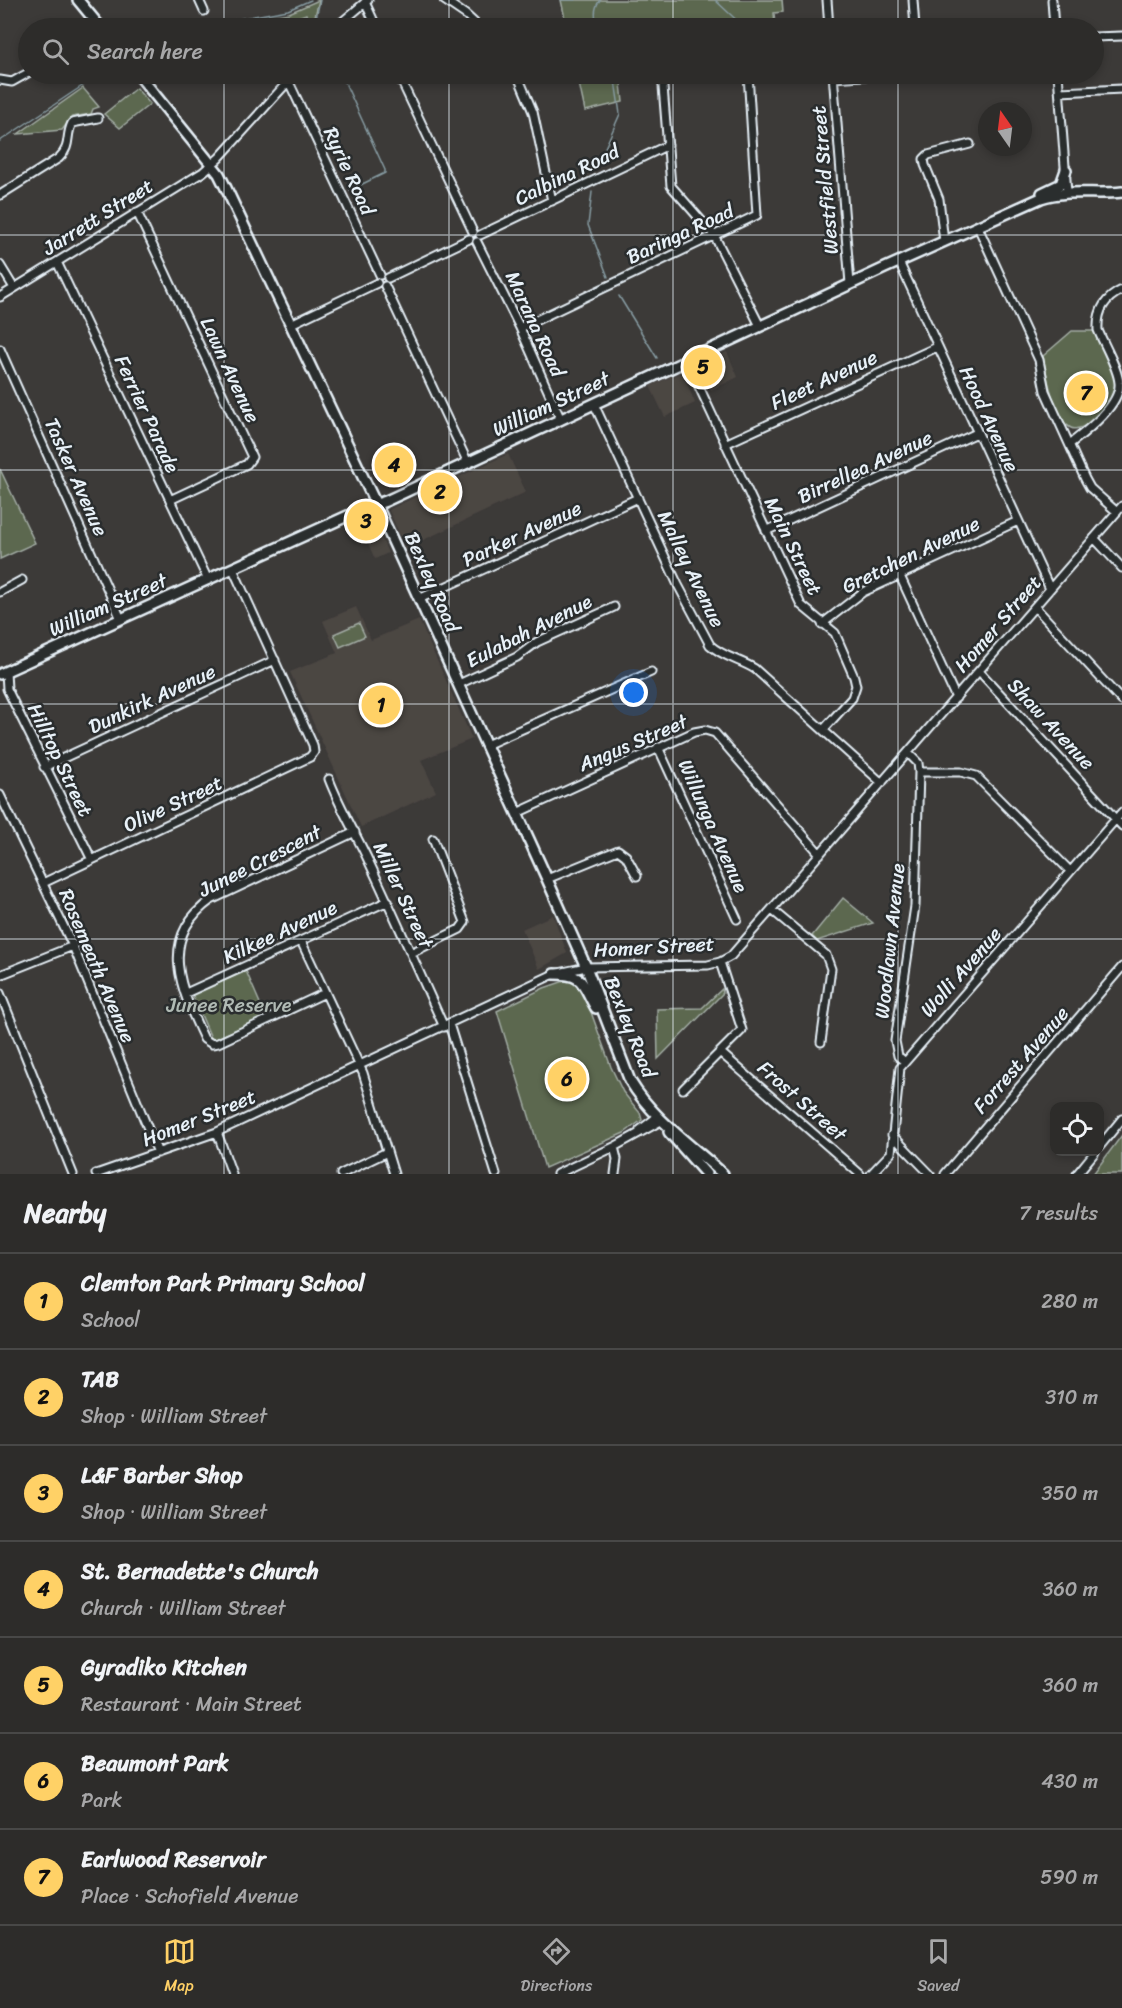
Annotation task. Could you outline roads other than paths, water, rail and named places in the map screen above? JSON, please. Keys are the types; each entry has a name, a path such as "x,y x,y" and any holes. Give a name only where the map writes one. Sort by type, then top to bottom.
{"main road":[{"path":"78,0 93,18"},
{"name":"Bexley Road","path":"146,84 212,165 225,186 459,684 586,967 630,1081 638,1095 706,1174"},
{"path":"1020,208 1025,201 1061,184 1066,170"},
{"name":"William Street","path":"3,673 468,463 850,284 1020,208 1046,197 1067,193 1097,195 1122,192"},
{"path":"554,974 571,975 581,980 596,1007 604,1016"},
{"name":"Bexley Road","path":"660,1120 723,1174"}],"street":[{"path":"199,0 204,11"},
{"path":"444,0 469,18"},
{"path":"826,0 828,18"},
{"path":"913,0 914,18"},
{"path":"1052,0 1053,18"},
{"path":"347,18 367,1 373,18"},
{"path":"1104,37 1122,36"},
{"path":"0,80 12,82 18,79"},
{"name":"Jarrett Street","path":"0,297 212,165 284,84"},
{"name":"Ryrie Road","path":"290,84 468,463"},
{"name":"Marana Road","path":"403,84 520,328 561,420"},
{"path":"521,84 533,112 552,201"},
{"path":"663,84 671,186 714,236 760,326"},
{"name":"Baringa Road","path":"520,328 757,215 749,84"},
{"name":"Westfield Street","path":"834,84 850,284"},
{"path":"1059,84 1067,193"},
{"path":"1060,92 1122,89"},
{"path":"0,195 65,152 72,123 98,118"},
{"path":"944,243 939,198 924,159 928,155 970,144"},
{"name":"Calbina Road","path":"291,324 668,145"},
{"name":"Lawn Avenue","path":"137,212 252,457 247,464 170,500"},
{"path":"978,227 1039,360 1045,391 1090,488 1120,509"},
{"name":"Ferrier Parade","path":"57,262 208,580"},
{"name":"Hood Avenue","path":"899,262 1050,590"},
{"path":"0,265 14,288"},
{"path":"1070,444 1108,408 1119,392 1119,380 1098,330 1098,323 1103,304 1122,290"},
{"name":"Fleet Avenue","path":"725,444 937,347"},
{"name":"Tasker Avenue","path":"0,349 122,619"},
{"name":"Main Street","path":"687,361 801,605 835,633 856,682 852,698 823,730"},
{"name":"Malley Avenue","path":"594,404 678,585 710,645 718,652 755,669 882,783"},
{"name":"Birrellea Avenue","path":"766,531 977,433"},
{"name":"Parker Avenue","path":"419,599 638,498"},
{"name":"Homer Street","path":"96,1174 217,1132 554,974 586,967 704,965 720,962 736,952 1120,509"},
{"name":"Gretchen Avenue","path":"822,624 857,596 1018,521"},
{"path":"1094,538 1122,568"},
{"path":"233,569 275,660"},
{"path":"900,576 956,698"},
{"path":"0,592 22,580"},
{"name":"Eulabah Avenue","path":"459,684 517,657 537,642 614,607"},
{"path":"1035,607 1122,701"},
{"name":"Olive Street","path":"43,883 310,758 314,752 313,746 275,660"},
{"name":"Dunkirk Avenue","path":"44,767 275,660"},
{"name":"Shaw Avenue","path":"979,671 1122,826"},
{"path":"486,745 651,672"},
{"name":"Hilltop Street","path":"3,673 7,689 44,767 92,860"},
{"name":"Angus Street","path":"517,813 658,747 694,732 705,730 715,733 820,854"},
{"name":"Willunga Avenue","path":"658,747 737,919"},
{"path":"908,753 918,763 919,772 961,772 976,776 1070,872"},
{"name":"Woodlawn Avenue","path":"905,1062 898,1056 896,1041 915,906 919,772"},
{"name":"Miller Street","path":"329,779 337,801 355,832 446,1025 496,1174"},
{"name":"Rosemeath Avenue","path":"0,795 74,946 158,1153"},
{"name":"Wolli Avenue","path":"871,1174 889,1156 899,1071 905,1062 1122,812"},
{"name":"Junee Crescent","path":"325,993 212,1044 204,1039 186,993 178,968 179,946 188,922 200,907 228,891 355,832"},
{"path":"411,953 460,929 465,922 433,840"},
{"path":"547,879 618,849 626,856 637,876"},
{"name":"Kilkee Avenue","path":"186,993 387,901"},
{"path":"772,910 826,955 830,962 821,1042"},
{"path":"301,940 363,1073 394,1174"},
{"path":"0,975 74,946"},
{"path":"684,1089 742,1030 720,962"},
{"name":"Forrest Avenue","path":"945,1174 1122,967"},
{"path":"0,993 73,1174"},
{"name":"Frost Street","path":"721,1053 860,1174"},
{"path":"1104,1141 1122,1119"},
{"path":"557,1174 614,1147 660,1120"},
{"path":"217,1132 232,1174"},
{"path":"892,1135 930,1174"},
{"path":"614,1147 617,1159 615,1174"},
{"path":"340,1174 387,1152"},
{"path":"1077,1174 1092,1156"}],"waterway":[{"path":"244,18 288,10 311,0"},
{"path":"316,18 320,0"},
{"path":"561,0 575,0"},
{"path":"596,18 596,7 600,0"},
{"path":"715,0 734,18"},
{"path":"0,141 85,84"},
{"path":"346,84 385,170 385,173 350,190"},
{"path":"604,150 620,114 616,84"},
{"path":"592,192 588,225 608,277"},
{"path":"619,296 657,358"}],"place":[{"name":"Gyradiko Kitchen","path":"703,367"},
{"name":"Earlwood Reservoir","path":"1086,393"},
{"name":"St. Bernadette's Church","path":"394,465"},
{"name":"TAB","path":"440,492"},
{"name":"L&F Barber Shop","path":"366,521"},
{"name":"Clemton Park Primary School","path":"381,705"},
{"name":"Beaumont Park","path":"567,1079"}],"park label":[{"name":"Junee Reserve","path":"229,1005"}]}
